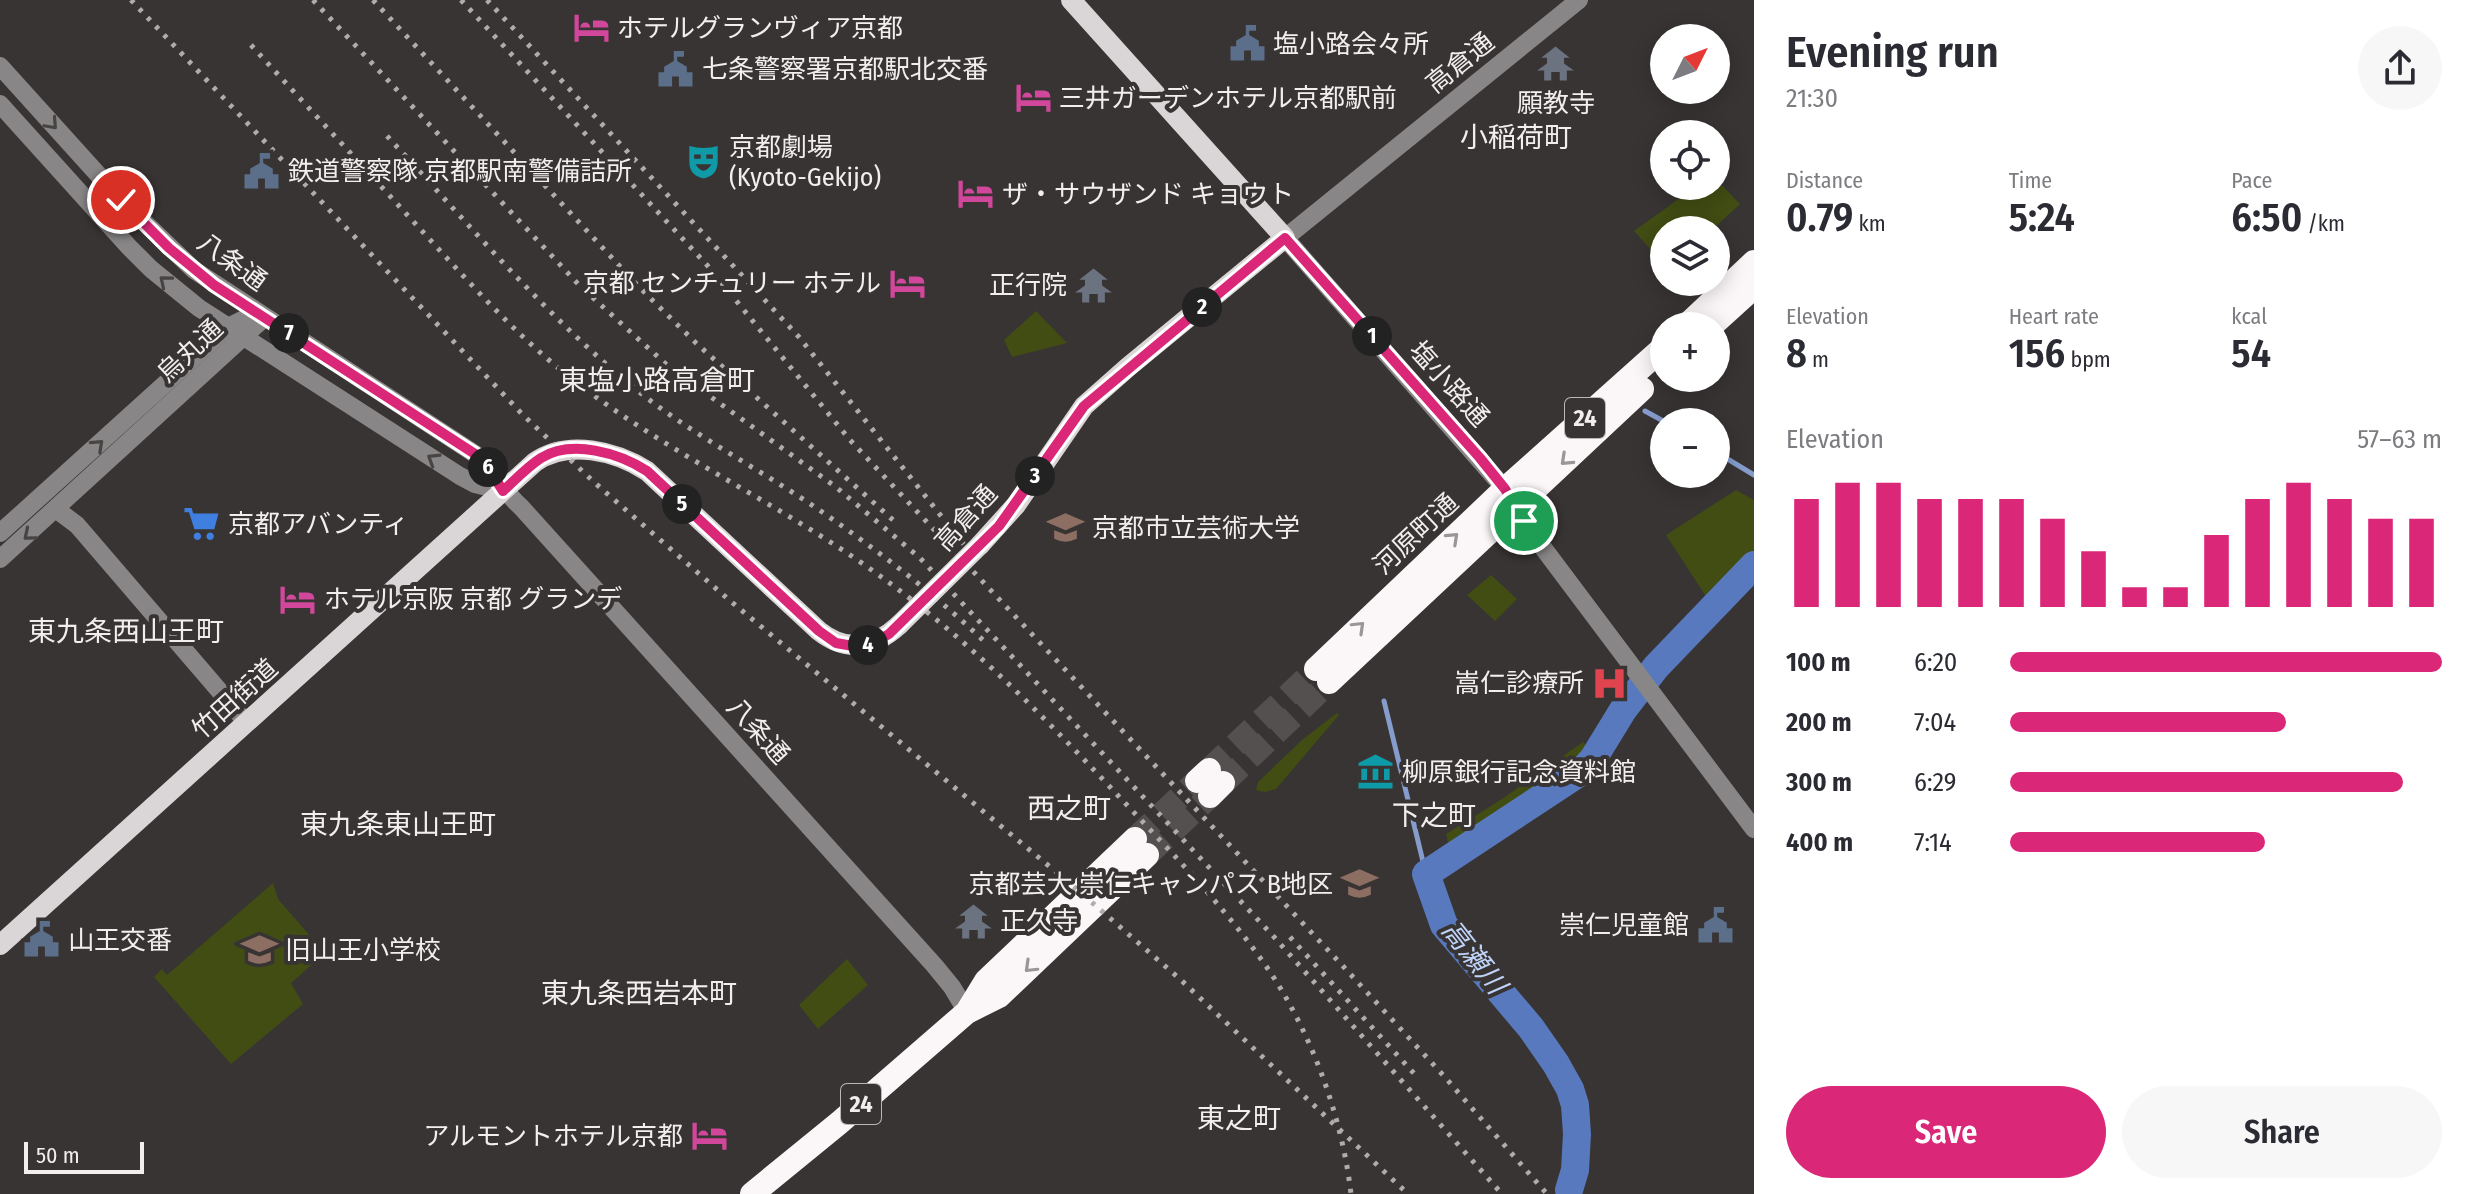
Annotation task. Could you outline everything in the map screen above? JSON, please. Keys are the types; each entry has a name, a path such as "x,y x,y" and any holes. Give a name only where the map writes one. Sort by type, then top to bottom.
{"highway":[{"path":"1701,312 1754,262"},
{"path":"1726,312 1754,287"},
{"name":"河原町通","path":"1322,676 1650,361"},
{"name":"河原町通","path":"1510,498 1650,381"},
{"name":"24","path":"752,1194 967,1012 999,996 1141,847"}],"main road":[{"name":"塩小路通","path":"1071,0 1285,238"},
{"name":"高倉通","path":"503,491 535,462 553,452 587,450 621,457 647,471 827,637 845,645 863,646 882,639 899,625 980,545 1016,505 1084,406 1285,238"},
{"name":"竹田街道","path":"0,945 503,491"}],"street":[{"name":"高倉通","path":"1285,238 1579,0"},
{"name":"八条通","path":"0,66 158,238 214,285 475,454 503,491 521,507 926,956 952,987 967,1012"},
{"name":"八条通","path":"0,104 151,269 199,308 460,476 475,484 503,491"},
{"name":"塩小路通","path":"1285,238 1510,498 1632,668 1754,829"},
{"name":"烏丸通","path":"0,533 235,332 265,317"},
{"name":"烏丸通","path":"0,559 57,510 235,332"},
{"path":"57,510 77,525 247,723"}],"green space":[{"path":"1730,194 1740,204 1727,216 1655,216 1677,200 1730,200"},
{"path":"1650,219 1650,249 1634,231"},
{"path":"1036,311 1067,343 1012,357 1004,340"},
{"path":"1736,490 1754,500 1754,552 1707,598 1666,535"},
{"path":"1491,575 1517,599 1495,621 1467,595"},
{"path":"1337,713 1339,715 1276,789 1265,792 1256,790 1258,782 1302,740"},
{"path":"1583,742 1602,763 1587,778 1454,867 1446,834"},
{"path":"273,883 278,899 325,953 291,983 303,1004 231,1064 154,977 162,969 167,975"},
{"path":"847,959 868,985 818,1029 799,1005"}],"waterway":[{"path":"1645,411 1650,414"},
{"path":"1730,460 1754,475"},
{"name":"高瀬川","path":"1569,1190 1575,1170 1577,1134 1575,1105 1570,1089 1531,1028 1444,925 1426,874 1582,771 1656,667 1754,565"},
{"path":"1384,701 1426,874"}],"tunnel":[{"path":"1209,770 1316,669"},
{"path":"1223,783 1329,682"},
{"path":"1135,839 1197,781"},
{"path":"1147,855 1210,796"}],"railway":[{"path":"131,0 523,415 595,483 728,599 1073,886 1181,980 1408,1194"},
{"path":"313,0 580,286 668,366 836,487 920,558 1275,938 1502,1194"},
{"path":"373,0 639,287 696,343 893,520"},
{"path":"461,0 707,265 850,440 1341,964 1547,1194"},
{"path":"487,0 799,337 965,546"},
{"path":"251,45 505,320 567,375 636,425 820,536 892,585 990,666 1081,756 1211,897 1249,942 1282,991 1322,1075 1340,1135 1351,1194"},
{"path":"387,136 536,297 633,387 679,421 846,529 928,592 986,643"},
{"path":"1290,937 1419,1079"}],"place":[{"name":"ホテルグランヴィア京都","path":"591,28"},
{"name":"塩小路会々所","path":"1247,44"},
{"name":"願教寺","path":"1556,64"},
{"name":"七条警察署京都駅北交番","path":"676,69"},
{"name":"三井ガーデンホテル京都駅前","path":"1033,98"},
{"name":"京都劇場 (Kyoto-Gekijo)","path":"703,162"},
{"name":"鉄道警察隊 京都駅南警備詰所","path":"262,171"},
{"name":"ザ・サウザンド キョウト","path":"976,194"},
{"name":"京都 センチュリー ホテル","path":"907,283"},
{"name":"正行院","path":"1093,285"},
{"name":"京都アバンティ","path":"202,524"},
{"name":"京都市立芸術大学","path":"1066,528"},
{"name":"ホテル京阪 京都 グランデ","path":"298,599"},
{"name":"嵩仁診療所","path":"1610,683"},
{"name":"柳原銀行記念資料館","path":"1376,772"},
{"name":"京都芸大 崇仁キャンパス B地区","path":"1359,884"},
{"name":"正久寺","path":"974,921"},
{"name":"崇仁児童館","path":"1715,925"},
{"name":"山王交番","path":"42,940"},
{"name":"旧山王小学校","path":"259,950"},
{"name":"アルモントホテル京都","path":"709,1136"}],"district":[{"name":"小稲荷町","path":"1516,137"},
{"name":"東塩小路高倉町","path":"657,380"},
{"name":"東九条西山王町","path":"126,631"},
{"name":"西之町","path":"1069,808"},
{"name":"下之町","path":"1434,815"},
{"name":"東九条東山王町","path":"398,824"},
{"name":"東九条西岩本町","path":"639,993"},
{"name":"東之町","path":"1239,1118"}],"route":[{"path":"121,200 169,248 214,285 475,454 503,491 535,462 553,452 587,450 630,460 647,471 819,631 836,643 863,646 889,634 999,526 1070,423 1100,390 1285,238 1480,458 1505,489 1524,521"}]}
